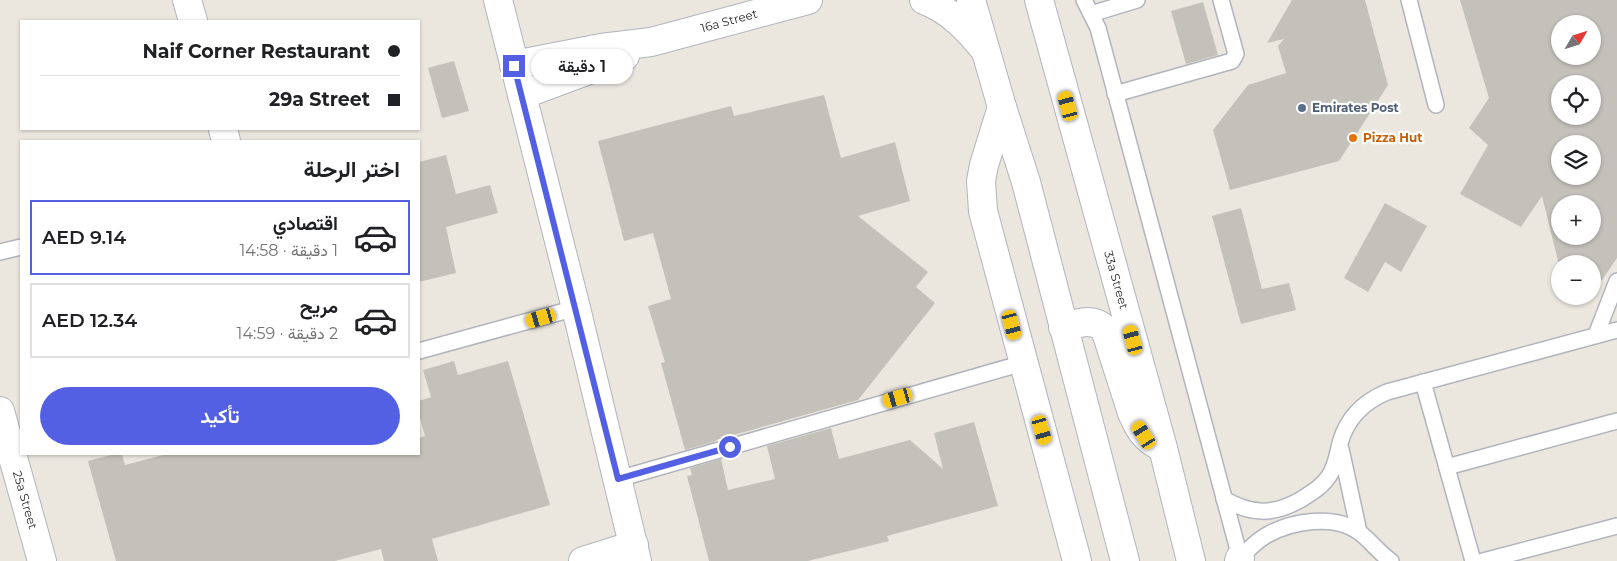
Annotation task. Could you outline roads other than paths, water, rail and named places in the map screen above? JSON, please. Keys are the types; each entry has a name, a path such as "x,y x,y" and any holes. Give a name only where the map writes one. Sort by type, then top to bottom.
{"street":[{"path":"186,0 192,20"},
{"path":"498,0 636,553 583,561"},
{"name":"16a Street","path":"514,66 602,48 651,42 808,0"},
{"path":"924,0 952,16 970,31 985,50"},
{"path":"971,0 1026,182 1118,553"},
{"name":"33a Street","path":"1039,0 1163,448 1190,561"},
{"name":"16a Street","path":"522,95 608,64 651,42"},
{"path":"1002,107 984,165 981,195 986,229 1078,561"},
{"path":"1063,327 1090,322 1099,323 1105,329 1137,425 1152,443 1163,448"},
{"name":"25a Street","path":"9,422 7,464 42,561"}],"lane":[{"path":"1084,0 1098,28 1240,560"},
{"path":"1091,14 1137,0"},
{"path":"1115,94 1232,61 1236,54 1221,0"},
{"path":"1409,0 1436,105"},
{"path":"0,252 20,247"},
{"path":"1596,335 1617,281"},
{"path":"420,351 576,308"},
{"path":"1224,499 1242,508 1260,511 1288,506 1311,493 1321,486 1329,475 1336,461 1348,422 1355,412 1364,404 1387,392 1617,330"},
{"path":"618,479 1023,363"},
{"path":"1424,382 1473,561"},
{"path":"1447,467 1617,421"},
{"path":"1340,445 1359,532"},
{"path":"1240,560 1266,535 1301,523 1329,522 1338,523 1359,532 1383,556 1391,561"},
{"path":"1483,561 1617,526"}],"place":[{"name":"Emirates Post","path":"1302,108"},
{"name":"Pizza Hut","path":"1353,138"}]}
